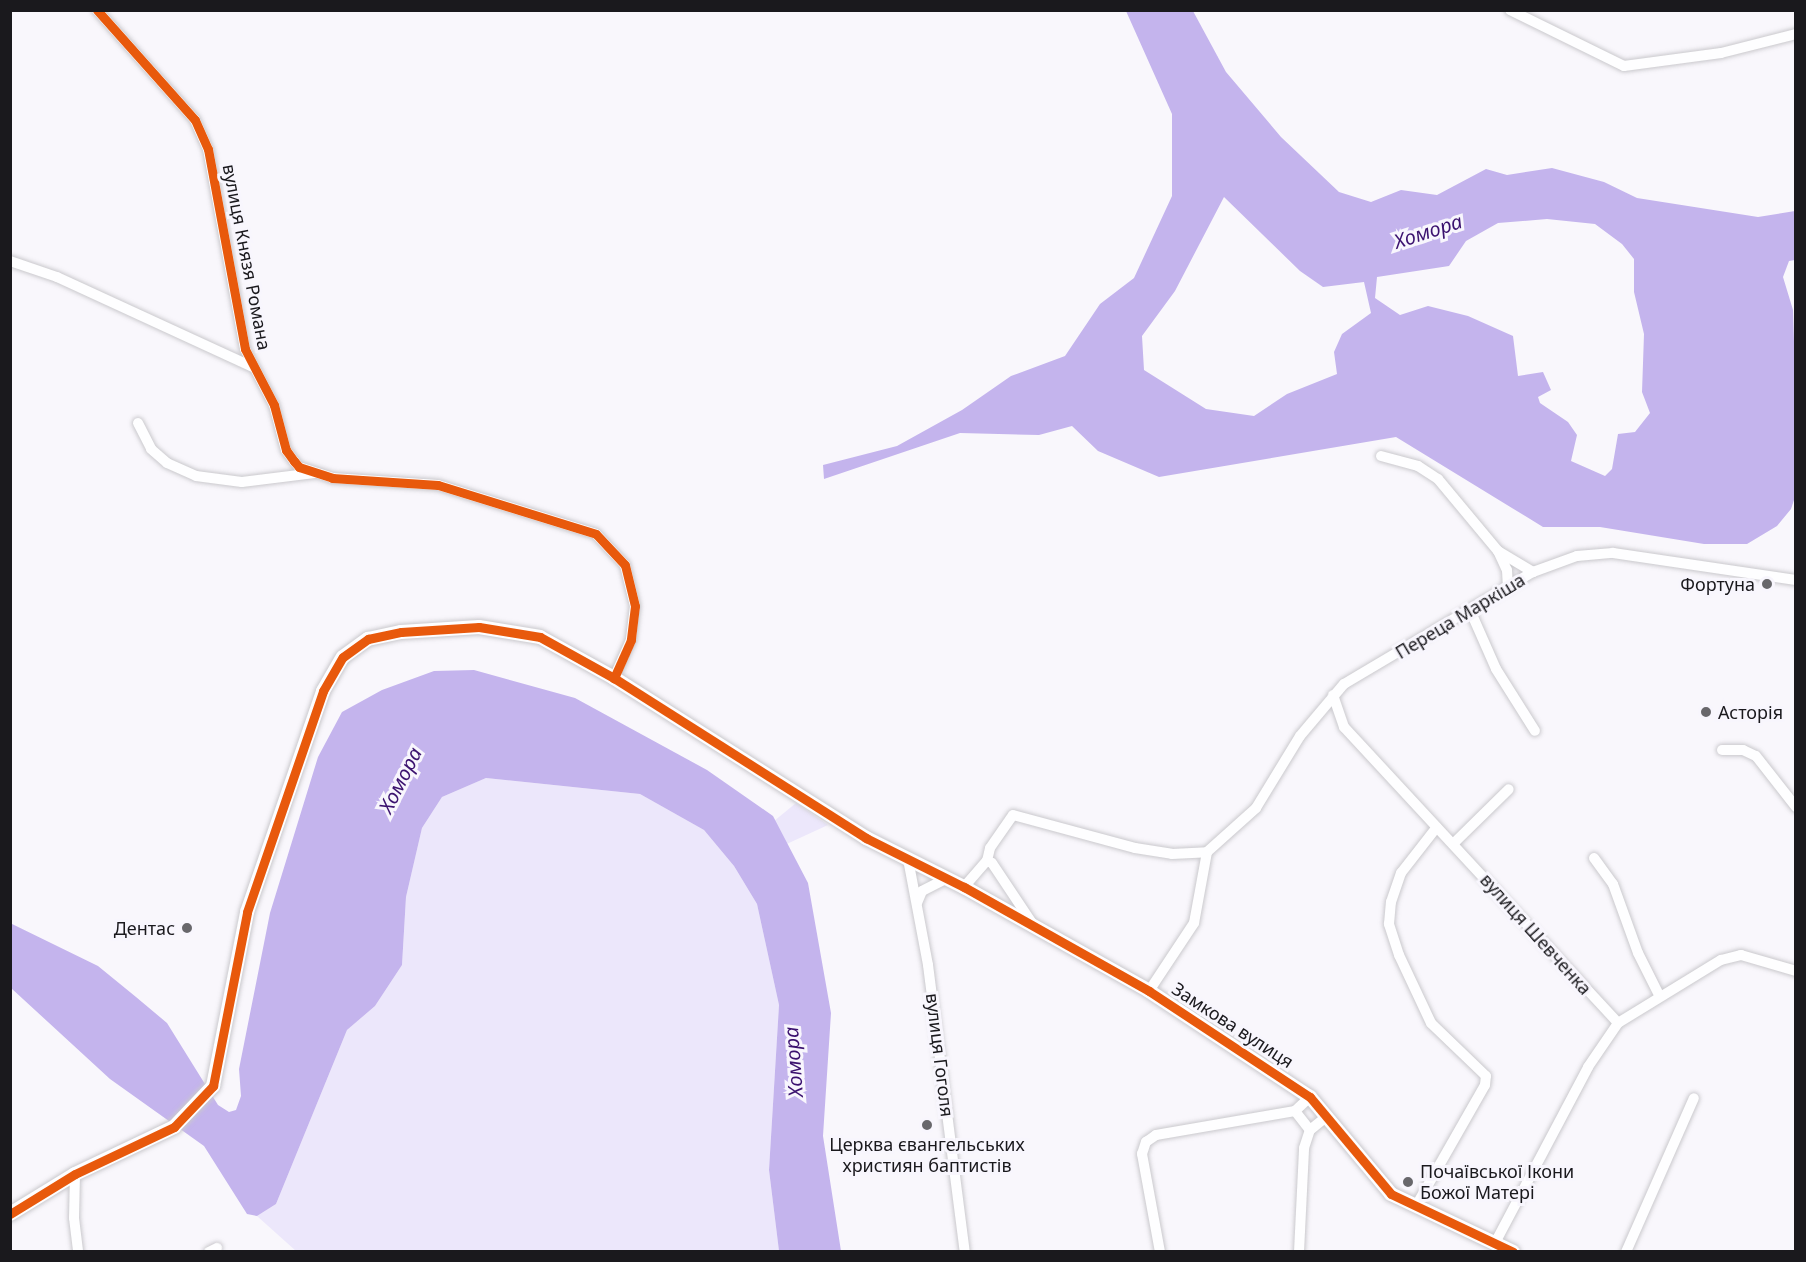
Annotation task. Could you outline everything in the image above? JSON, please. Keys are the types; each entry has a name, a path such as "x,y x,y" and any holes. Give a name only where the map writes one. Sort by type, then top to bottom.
{"street":[{"name":"вулиця Князя Романа","path":"97,10 195,120 208,149 245,349 274,405 286,450"},
{"path":"1510,10 1624,66 1721,53 1796,34"},
{"name":"вулиця Князя Романа","path":"10,261 57,277 253,367"},
{"path":"238,360 245,349"},
{"path":"138,423 151,449 167,463 196,476 242,482 315,473"},
{"path":"286,450 299,467 315,473 354,481 402,480 438,485 596,534 625,565 635,606 631,640 614,678"},
{"path":"277,478 286,472 286,450"},
{"path":"1381,456 1418,466 1438,479 1498,551 1507,570 1508,588"},
{"path":"1498,551 1533,572"},
{"name":"Переца Маркіша","path":"1207,852 1256,808 1317,714 1344,684 1533,572 1577,556 1613,553 1796,580"},
{"path":"1470,610 1496,669 1535,730"},
{"name":"Замкова вулиця","path":"75,1174 174,1127 213,1086 247,912 323,691 343,657 368,639 401,632 505,629 540,637 614,678 866,838 964,887 1149,991 1310,1097 1391,1194 1513,1251"},
{"name":"вулиця Шевченка","path":"1333,695 1341,722 1618,1023"},
{"path":"1317,714 1341,722"},
{"path":"1722,750 1743,750 1756,756 1796,807"},
{"path":"1454,844 1509,789"},
{"path":"964,887 987,861 995,838 1013,815 1135,848 1172,854 1207,852 1194,923 1149,991"},
{"path":"1416,1206 1485,1085 1486,1076 1431,1023 1399,955 1389,924 1391,902 1401,873 1437,827"},
{"path":"1594,858 1613,884 1638,953 1659,995"},
{"name":"вулиця Гоголя","path":"908,859 928,965 965,1251"},
{"path":"987,861 1036,928"},
{"path":"917,904 922,891 947,878"},
{"path":"1495,1243 1588,1067 1618,1023 1659,995 1721,960 1741,955 1796,971"},
{"path":"1160,1251 1142,1154 1146,1142 1156,1135 1295,1111 1310,1097"},
{"path":"1626,1251 1694,1098"},
{"path":"1295,1111 1310,1130"},
{"path":"1298,1250 1304,1148 1310,1130 1326,1117"},
{"path":"10,1212 75,1174"},
{"path":"75,1174 74,1218 78,1251"}],"shaded area":[{"path":"486,778 640,794 704,830 734,866 757,904 779,1005 769,1170 779,1251 296,1251 257,1216 276,1204 347,1030 375,1006 402,965 406,897 422,828 442,797"},
{"path":"796,803 828,825 778,848 768,826"}],"water":[{"name":"Хомора","path":"1126,11 1193,11 1226,72 1281,137 1339,192 1371,202 1401,190 1437,195 1486,169 1507,175 1552,168 1604,182 1637,198 1758,217 1795,211 1795,260 1789,261 1783,277 1793,310 1796,494 1791,509 1777,526 1747,544 1704,544 1600,527 1543,527 1396,437 1159,477 1098,451 1072,426 1039,435 960,433 824,479 823,465 897,446 962,410 1011,376 1065,356 1100,304 1134,278 1172,196 1172,114","holes":["1224,197 1300,271 1323,287 1364,282 1371,313 1342,334 1334,352 1337,374 1287,394 1254,416 1206,409 1144,370 1142,336 1175,291","1547,219 1595,224 1622,244 1634,259 1634,292 1644,334 1642,392 1650,413 1635,432 1618,434 1612,469 1605,476 1571,461 1577,435 1568,422 1540,403 1538,397 1551,390 1543,372 1518,376 1513,336 1468,316 1428,306 1400,315 1375,298 1377,277 1449,266 1466,241 1498,223"]},
{"name":"Хомора","path":"474,670 575,698 707,770 773,816 808,883 831,1013 823,1136 841,1251 779,1251 769,1170 779,1005 757,904 734,866 704,830 640,794 486,778 442,797 422,828 406,897 402,965 375,1006 347,1030 276,1204 257,1216 247,1214 204,1146 110,1079 11,988 10,923 98,966 136,997 167,1023 218,1105 229,1112 236,1110 241,1096 239,1069 270,913 318,757 342,712 382,690 434,671"}],"cycle path":[{"path":"97,10 195,120 208,149 245,349 274,405 286,450 294,461 299,467 332,478 438,485 596,534 625,565 635,606 631,640 614,678"},
{"path":"10,1214 75,1174 174,1127 213,1086 247,912 323,691 343,657 368,639 401,632 479,627 540,637 614,678 866,838 964,887 1149,991 1310,1097 1391,1194 1513,1252"}],"place":[{"name":"Фортуна","path":"1767,584"},
{"name":"Асторія","path":"1706,712"},
{"name":"Дентас","path":"187,928"},
{"name":"Церква євангельських християн баптистів","path":"927,1125"},
{"name":"Почаївської Ікони Божої Матері","path":"1408,1182"}]}
